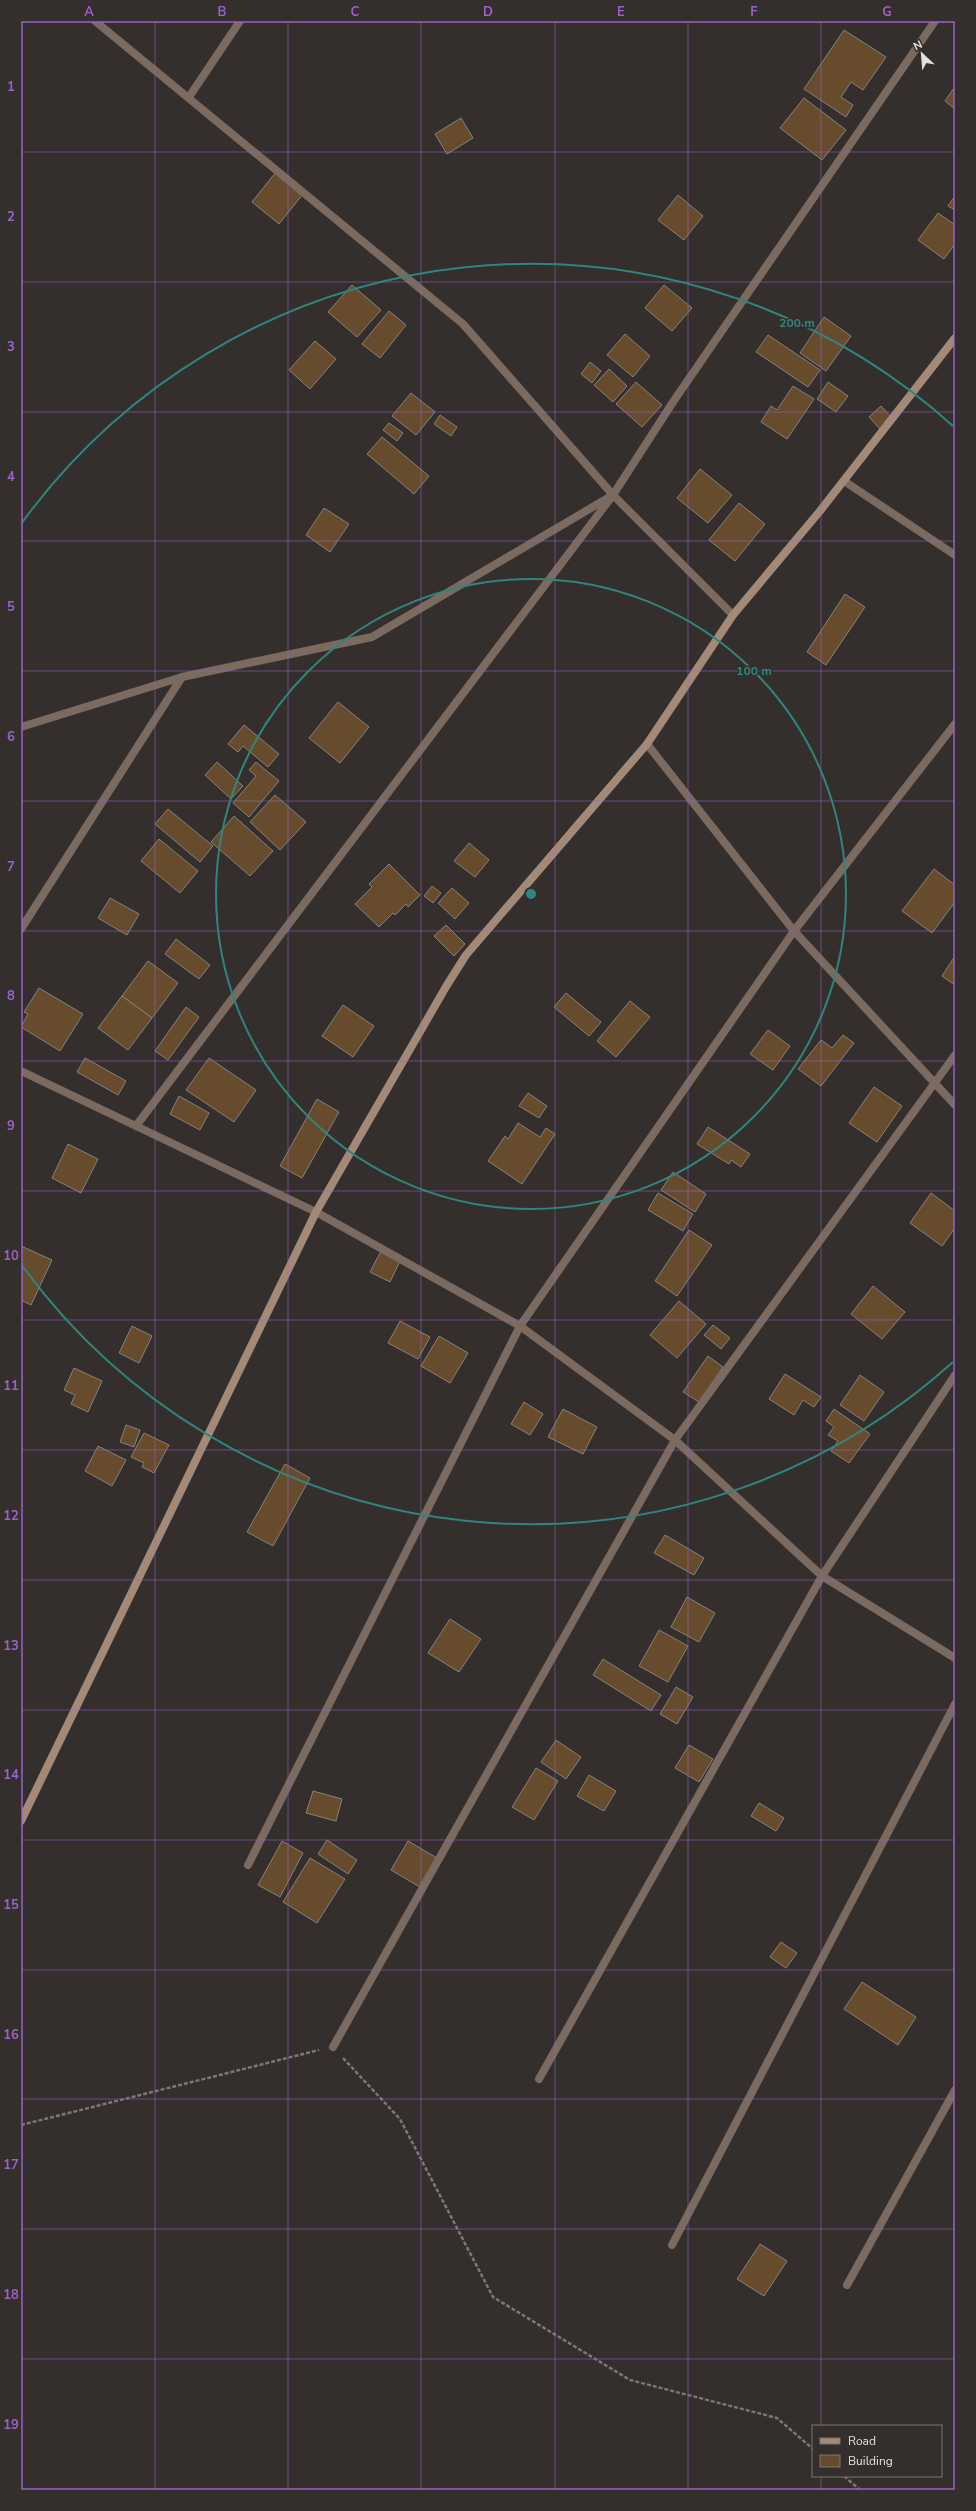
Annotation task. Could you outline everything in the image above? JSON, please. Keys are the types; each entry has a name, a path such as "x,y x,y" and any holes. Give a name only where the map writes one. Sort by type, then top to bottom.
{"main road":[{"path":"21,1821 316,1212 466,955 647,744 732,615 844,481 955,338"}],"street":[{"path":"95,21 463,324 613,495 732,615"},
{"path":"189,97 240,21"},
{"path":"136,1126 613,495 673,402 935,21"},
{"path":"844,481 955,555"},
{"path":"21,727 182,677 372,637 613,495"},
{"path":"21,929 182,677"},
{"path":"248,1865 520,1326 794,931 955,724"},
{"path":"647,744 794,931 955,1105"},
{"path":"333,2047 675,1440 955,1055"},
{"path":"21,1071 316,1212 520,1326 675,1440 822,1576 955,1658"},
{"path":"539,2079 822,1576 955,1375"},
{"path":"672,2246 955,1704"},
{"path":"847,2286 955,2090"}],"path":[{"path":"21,2125 333,2047 400,2119 492,2297 630,2380 777,2418 812,2448"},
{"path":"845,2477 860,2490"}],"building":[{"path":"844,30 886,57 863,90 851,82 841,97 853,105 846,117 804,89"},
{"path":"954,88 955,89 955,109 945,101"},
{"path":"804,98 846,130 822,160 780,128"},
{"path":"461,118 473,138 447,154 435,134"},
{"path":"276,172 303,194 279,224 252,202"},
{"path":"678,195 703,216 684,240 658,220"},
{"path":"955,196 955,210 948,206"},
{"path":"938,213 955,225 955,244 944,259 918,240"},
{"path":"352,285 381,310 357,337 328,312"},
{"path":"664,285 692,308 672,331 645,308"},
{"path":"389,311 406,325 380,358 362,344"},
{"path":"824,317 851,336 826,371 800,353"},
{"path":"625,334 650,356 633,377 607,355"},
{"path":"768,335 820,370 808,387 756,352"},
{"path":"315,341 336,359 310,389 289,370"},
{"path":"590,362 601,371 592,383 581,374"},
{"path":"609,369 627,386 613,402 594,385"},
{"path":"636,382 662,405 642,427 616,404"},
{"path":"828,382 848,396 836,412 817,399"},
{"path":"793,386 814,399 787,439 761,422 771,406 777,410"},
{"path":"411,393 435,412 416,435 392,416"},
{"path":"881,406 892,418 880,429 869,417"},
{"path":"440,415 457,427 451,436 434,424"},
{"path":"389,423 403,433 397,441 383,430"},
{"path":"382,437 429,476 414,494 367,454"},
{"path":"700,469 732,495 708,523 677,498"},
{"path":"739,503 765,524 735,561 709,540"},
{"path":"324,508 349,524 330,552 306,535"},
{"path":"845,594 865,607 826,665 807,652"},
{"path":"338,702 369,727 340,763 309,738"},
{"path":"244,725 279,754 268,767 243,746 238,752 228,744"},
{"path":"217,762 243,786 231,799 205,775"},
{"path":"256,762 279,781 249,817 233,803 256,776 249,770"},
{"path":"275,795 306,822 280,850 250,822"},
{"path":"168,809 213,846 200,862 155,824"},
{"path":"234,816 273,851 250,876 211,842"},
{"path":"159,839 198,871 180,893 141,861"},
{"path":"469,843 489,860 475,877 454,861"},
{"path":"389,864 420,895 408,907 406,904 395,915 393,913 379,927 355,904 372,887 369,884"},
{"path":"934,869 955,885 955,902 932,933 902,911"},
{"path":"432,886 441,893 433,903 424,896"},
{"path":"452,888 469,903 455,919 438,903"},
{"path":"110,898 139,914 127,935 98,918"},
{"path":"446,925 465,944 454,956 434,936"},
{"path":"176,939 210,965 199,979 165,954"},
{"path":"955,956 955,985 942,976"},
{"path":"148,961 178,983 152,1018 122,996"},
{"path":"39,988 83,1014 60,1051 21,1027 28,1014 24,1012"},
{"path":"566,993 601,1022 589,1036 554,1007"},
{"path":"122,996 152,1018 128,1050 98,1028"},
{"path":"630,1001 650,1017 616,1057 597,1041"},
{"path":"343,1005 374,1026 353,1057 322,1036"},
{"path":"186,1007 199,1017 168,1060 155,1051"},
{"path":"768,1030 790,1046 773,1070 750,1054"},
{"path":"843,1035 854,1043 821,1086 798,1069 821,1040 832,1048"},
{"path":"85,1058 126,1081 118,1095 77,1072"},
{"path":"209,1058 256,1090 234,1122 186,1090"},
{"path":"874,1087 902,1106 877,1142 849,1123"},
{"path":"528,1093 547,1106 539,1118 519,1106"},
{"path":"179,1096 209,1113 200,1130 170,1114"},
{"path":"317,1099 339,1112 302,1178 280,1166"},
{"path":"518,1123 540,1137 546,1128 555,1134 522,1184 488,1161 505,1136 508,1139"},
{"path":"708,1127 750,1154 741,1167 731,1160 729,1164 697,1144"},
{"path":"68,1144 98,1159 81,1193 52,1178"},
{"path":"673,1172 706,1194 695,1212 661,1190"},
{"path":"658,1193 693,1214 683,1231 648,1210"},
{"path":"931,1193 955,1211 955,1228 942,1246 910,1223"},
{"path":"689,1230 712,1245 677,1296 655,1281"},
{"path":"21,1246 52,1260 31,1305 21,1300"},
{"path":"381,1251 400,1261 390,1282 370,1272"},
{"path":"873,1286 905,1312 882,1339 851,1314"},
{"path":"679,1301 706,1324 677,1358 650,1335"},
{"path":"400,1321 430,1337 418,1359 388,1343"},
{"path":"713,1325 730,1338 721,1349 704,1335"},
{"path":"132,1326 152,1336 139,1363 119,1353"},
{"path":"439,1336 468,1353 450,1383 421,1366"},
{"path":"708,1356 723,1367 699,1402 683,1392"},
{"path":"74,1368 102,1381 88,1412 71,1404 75,1395 64,1390"},
{"path":"785,1374 821,1397 814,1407 803,1400 794,1415 769,1399"},
{"path":"860,1375 884,1392 864,1421 840,1405"},
{"path":"524,1402 543,1414 530,1435 511,1424"},
{"path":"563,1409 597,1427 583,1454 548,1437"},
{"path":"834,1409 870,1434 849,1463 831,1451 838,1441 828,1435 834,1427 826,1421"},
{"path":"126,1425 140,1430 134,1447 120,1442"},
{"path":"144,1433 169,1445 154,1473 142,1467 144,1463 131,1457"},
{"path":"98,1446 126,1460 112,1486 85,1471"},
{"path":"285,1464 310,1478 273,1546 247,1532"},
{"path":"665,1535 704,1558 694,1575 654,1553"},
{"path":"687,1597 715,1613 699,1642 671,1627"},
{"path":"450,1619 481,1639 459,1672 428,1653"},
{"path":"659,1630 688,1646 668,1682 639,1666"},
{"path":"603,1659 661,1695 651,1711 593,1675"},
{"path":"676,1687 693,1697 677,1724 660,1714"},
{"path":"556,1740 581,1757 566,1779 541,1762"},
{"path":"689,1745 713,1759 699,1782 675,1768"},
{"path":"536,1768 558,1781 534,1820 512,1807"},
{"path":"589,1775 616,1791 604,1811 577,1796"},
{"path":"313,1791 342,1799 336,1821 306,1813"},
{"path":"759,1803 784,1818 776,1831 751,1816"},
{"path":"327,1840 357,1860 348,1874 318,1854"},
{"path":"282,1841 303,1853 280,1897 258,1885"},
{"path":"408,1841 437,1858 420,1887 391,1870"},
{"path":"310,1858 345,1879 317,1923 283,1902"},
{"path":"781,1942 797,1953 786,1968 770,1957"},
{"path":"862,1982 916,2017 898,2045 844,2009"},
{"path":"760,2244 787,2261 764,2296 737,2279"}]}
